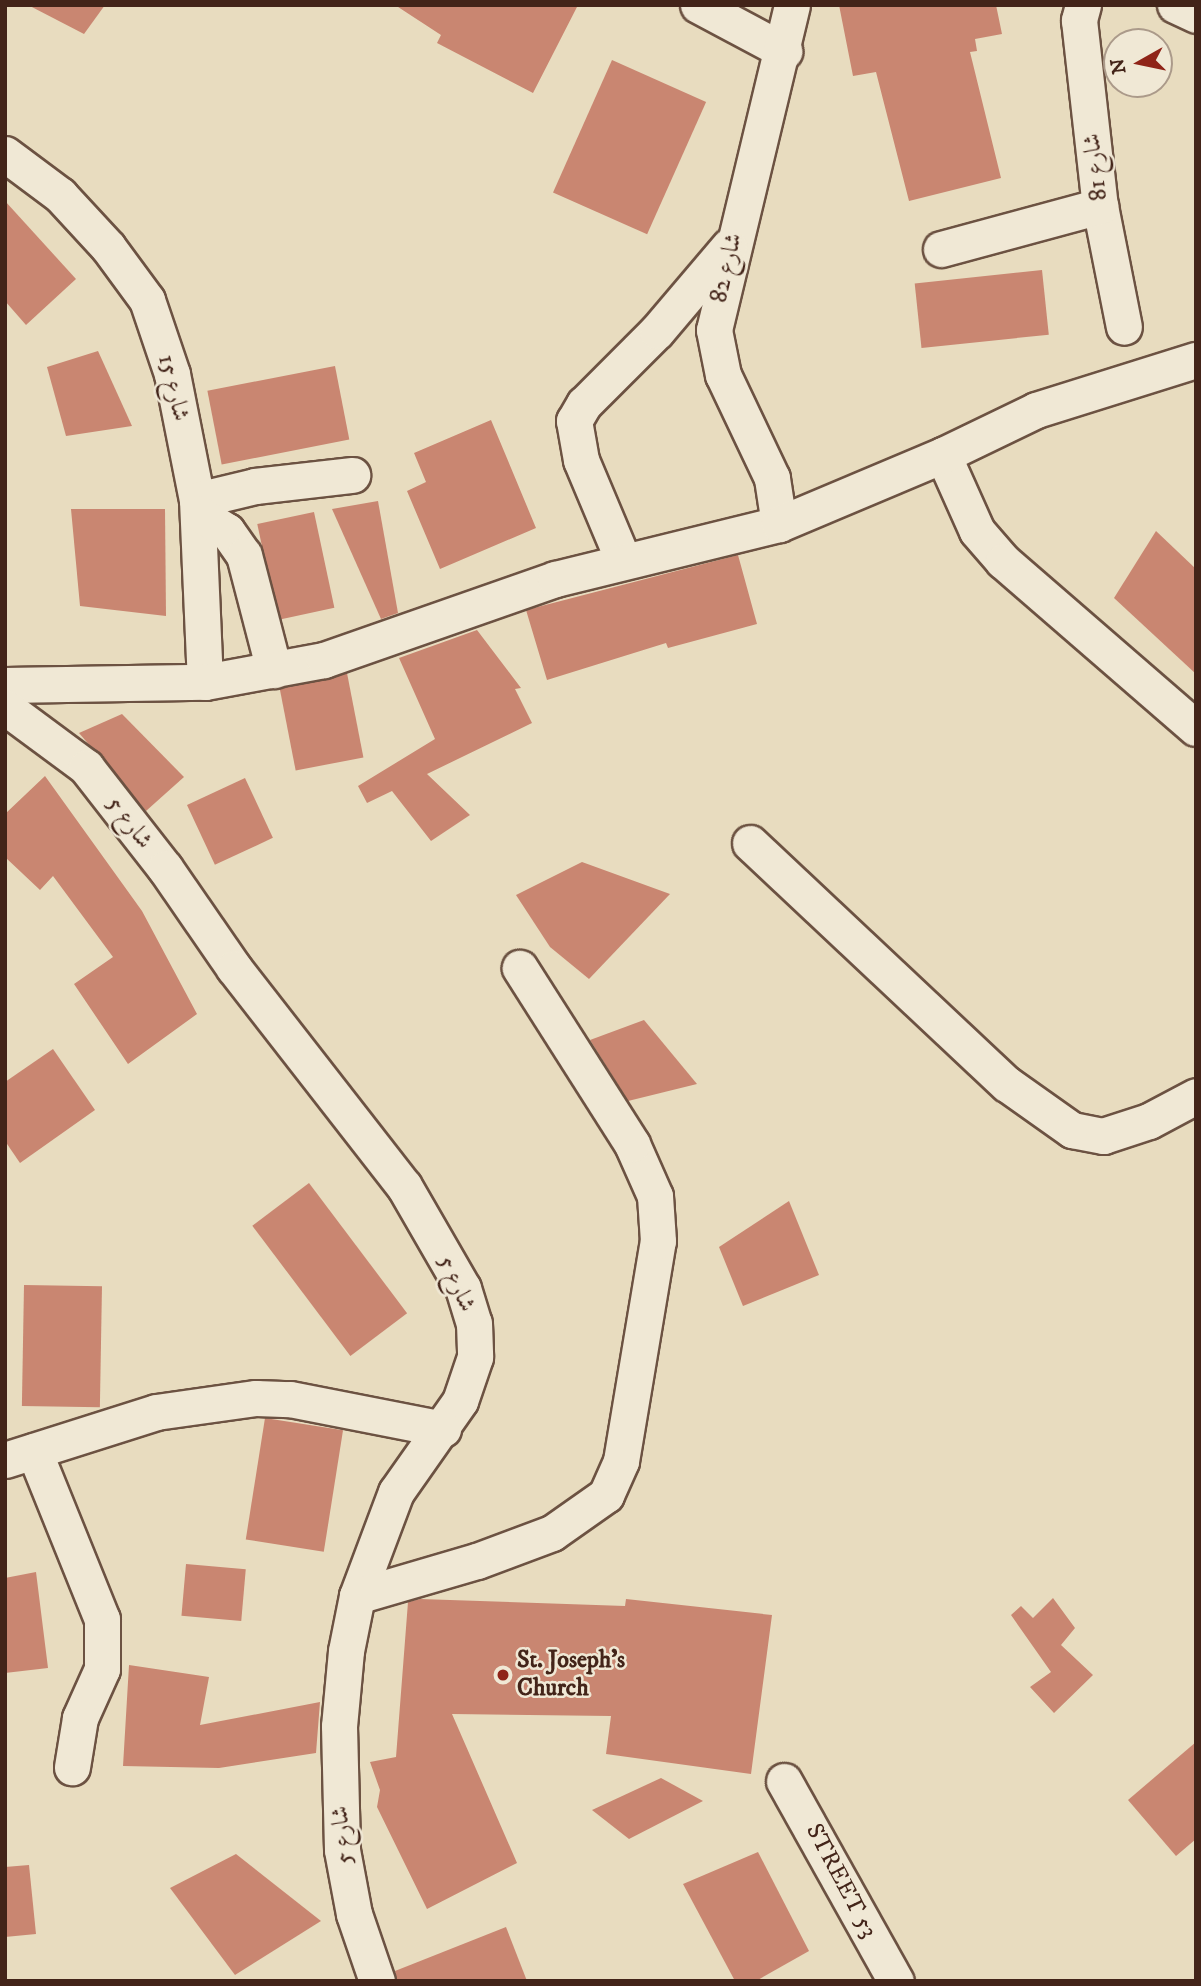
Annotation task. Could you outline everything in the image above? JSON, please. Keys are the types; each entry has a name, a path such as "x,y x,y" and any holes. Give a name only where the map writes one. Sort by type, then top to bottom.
{"street":[{"path":"698,5 784,51"},
{"name":"شارع 82","path":"779,524 772,478 723,375 715,341 716,315 732,244 784,51 792,5"},
{"name":"شارع 81","path":"1083,5 1079,20 1100,205 1124,327"},
{"path":"1175,5 1196,15"},
{"name":"شارع 15","path":"5,154 60,194 108,247 147,300 172,374 197,506 205,682"},
{"path":"941,249 1100,205"},
{"path":"623,560 578,451 573,421 584,404 657,331 732,244"},
{"path":"5,685 205,682 324,660 542,583 623,560 779,524 943,455 1037,410 1196,360"},
{"path":"943,455 977,531 1003,561 1196,728"},
{"path":"197,506 256,486 352,475"},
{"path":"197,506 222,526 244,555 274,670"},
{"name":"شارع 5","path":"5,707 86,767 233,968 404,1186 463,1288 474,1323 475,1357 460,1401 443,1429 418,1455 396,1492 357,1596 339,1727 339,1801 354,1914 377,1981"},
{"path":"750,843 1007,1084 1072,1130 1103,1136 1149,1121 1196,1096"},
{"path":"357,1596 477,1561 552,1533 606,1495 621,1461 658,1241 655,1196 632,1144 520,968"},
{"path":"72,1767 80,1718 102,1669 102,1619 20,1456 156,1412 256,1398 301,1400 443,1429"},
{"name":"STREET 53","path":"784,1781 896,1981"}],"building":[{"path":"28,5 105,5 84,34"},
{"path":"395,5 578,5 533,93 437,43 441,35"},
{"path":"839,5 996,5 1002,34 975,39 977,51 970,52 1001,178 909,201 876,72 853,76"},
{"path":"612,60 706,102 647,234 553,192"},
{"path":"5,201 76,279 26,325 5,301"},
{"path":"1042,270 1049,335 921,348 915,283"},
{"path":"98,351 132,426 66,436 47,367"},
{"path":"335,366 349,440 222,464 207,391"},
{"path":"491,420 536,528 440,569 407,491 426,482 414,453"},
{"path":"378,501 398,613 381,619 332,509"},
{"path":"71,509 165,509 166,616 80,606"},
{"path":"314,512 334,608 278,620 257,524"},
{"path":"1156,531 1196,569 1196,674 1114,598"},
{"path":"738,555 757,624 668,648 666,643 547,680 526,610"},
{"path":"477,630 521,688 515,689 532,723 427,774 470,815 431,841 392,791 367,803 358,786 435,739 399,658"},
{"path":"347,673 363,757 296,771 279,686"},
{"path":"122,714 184,777 146,811 79,733"},
{"path":"45,776 142,911 197,1014 128,1064 74,984 113,957 53,876 40,890 5,857 5,814"},
{"path":"245,778 273,838 215,865 187,805"},
{"path":"582,862 670,894 589,979 550,947 516,895"},
{"path":"644,1020 697,1084 628,1101 590,1040"},
{"path":"53,1049 95,1110 20,1163 5,1141 5,1082"},
{"path":"309,1183 407,1313 350,1356 252,1226"},
{"path":"789,1201 819,1275 743,1306 719,1247"},
{"path":"24,1285 102,1286 100,1407 22,1406"},
{"path":"265,1418 343,1430 324,1552 246,1539"},
{"path":"186,1564 246,1569 241,1621 181,1616"},
{"path":"36,1572 48,1668 5,1673 5,1578"},
{"path":"1053,1598 1075,1628 1061,1645 1093,1675 1054,1713 1030,1687 1051,1672 1011,1615 1021,1606 1033,1618"},
{"path":"420,1599 625,1606 626,1599 772,1615 751,1774 606,1754 611,1716 452,1714 517,1863 427,1909 377,1807 380,1790 370,1762 396,1757 408,1602"},
{"path":"129,1665 209,1677 200,1725 320,1702 316,1753 219,1768 123,1766"},
{"path":"1196,1742 1196,1839 1176,1856 1128,1800"},
{"path":"661,1778 703,1801 629,1839 592,1810"},
{"path":"758,1852 809,1951 756,1981 735,1981 683,1884"},
{"path":"236,1854 321,1921 235,1975 170,1888"},
{"path":"29,1865 36,1934 5,1937 5,1867"},
{"path":"506,1927 527,1981 397,1981 395,1971"}],"place":[{"name":"St. Joseph's Church","path":"503,1675"}]}
